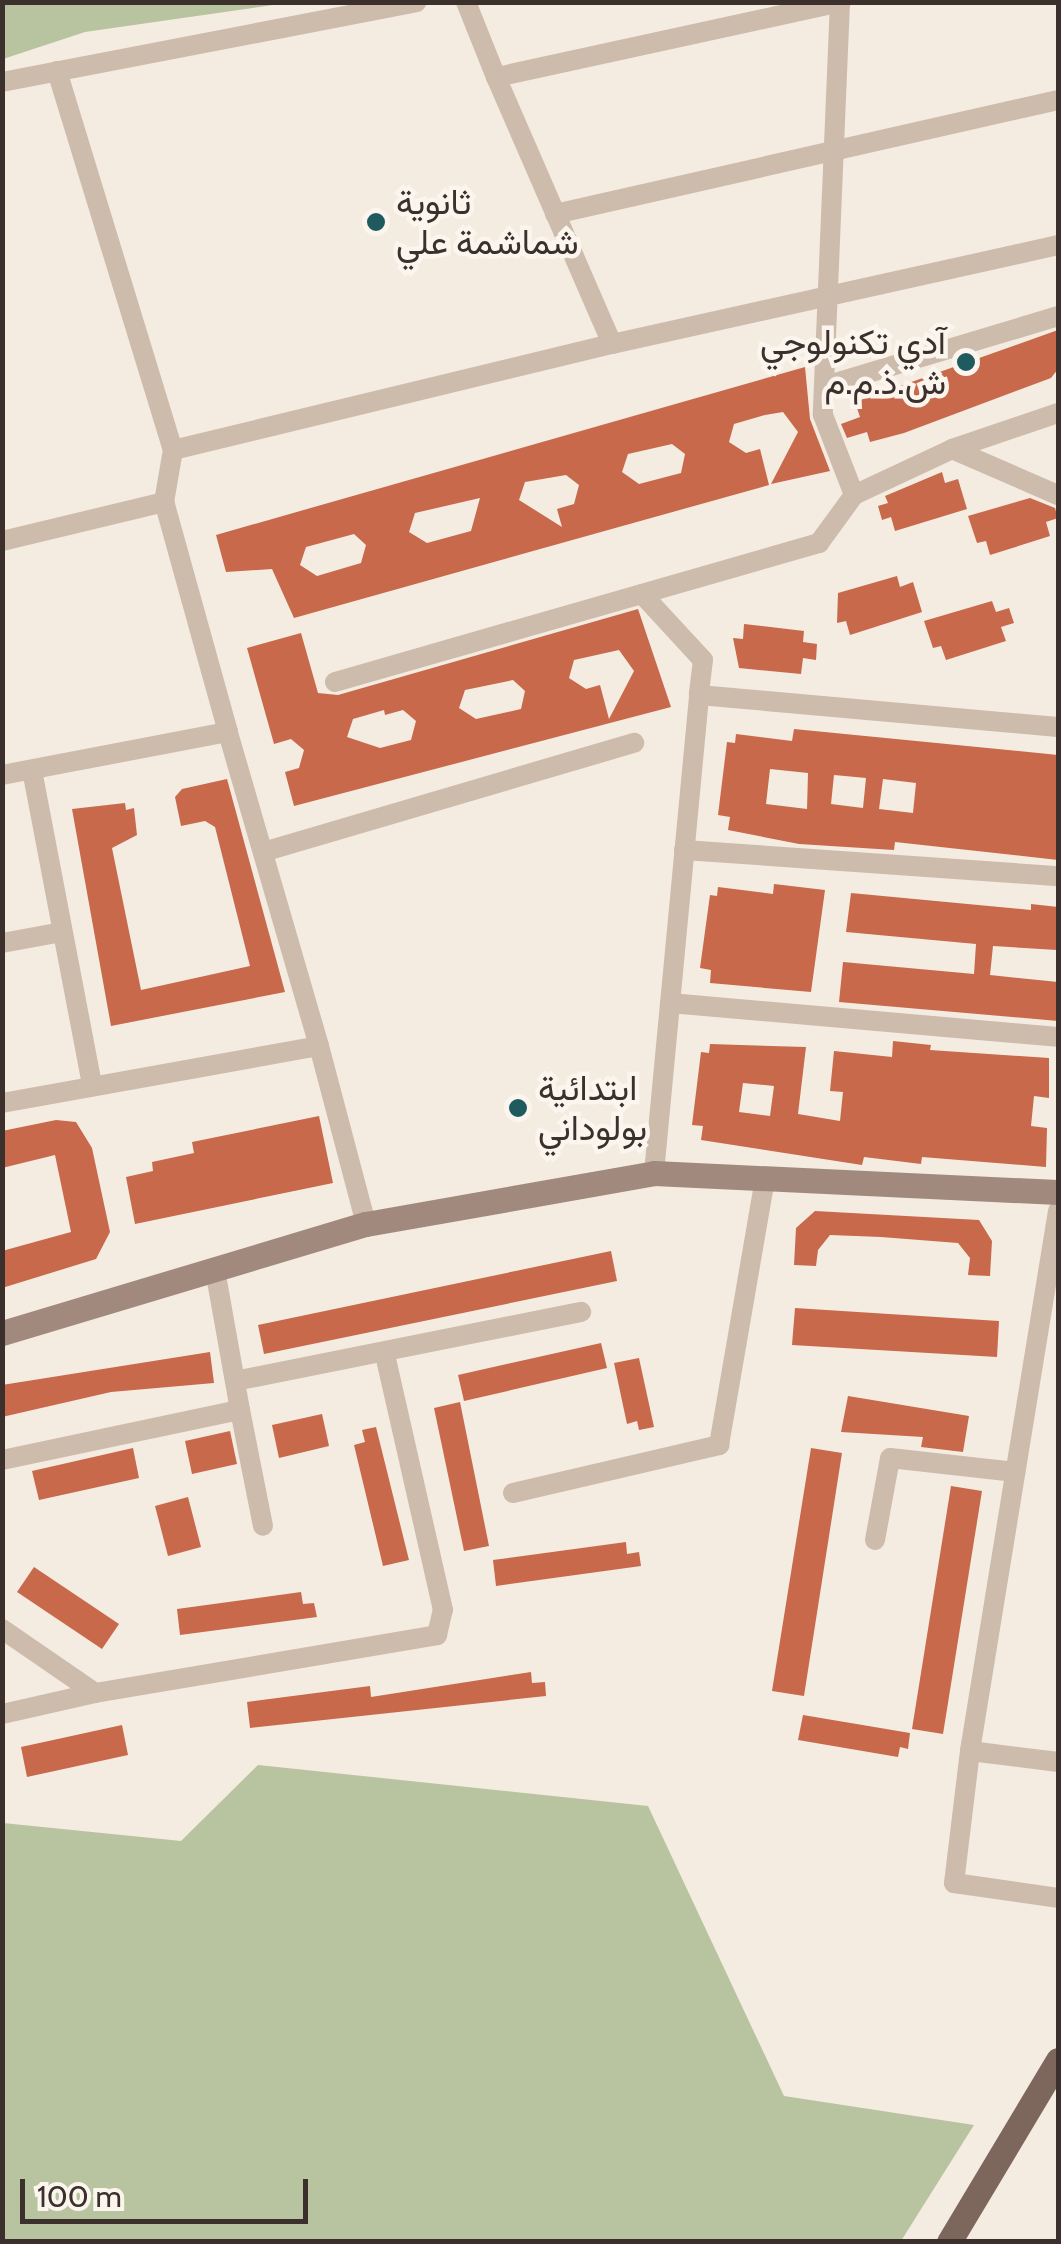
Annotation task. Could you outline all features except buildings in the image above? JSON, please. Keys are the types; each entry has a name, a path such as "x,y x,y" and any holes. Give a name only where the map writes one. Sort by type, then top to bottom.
{"main road":[{"path":"950,2242 1058,2060"}],"street":[{"path":"2,82 416,2"},
{"path":"466,2 612,344"},
{"path":"496,77 840,3 833,296 823,338 823,414 854,495"},
{"path":"57,71 173,450 164,502 366,1224"},
{"path":"556,214 1058,100"},
{"path":"173,450 612,344 1058,245"},
{"path":"825,386 1058,316"},
{"path":"335,682 819,544 854,495 952,449 1058,413"},
{"path":"952,449 1058,495"},
{"path":"2,540 164,502"},
{"path":"642,594 703,660 654,1173"},
{"path":"699,695 1058,727"},
{"path":"2,776 228,732"},
{"path":"263,852 634,743"},
{"path":"32,770 92,1086"},
{"path":"684,850 1058,876"},
{"path":"2,943 62,932"},
{"path":"670,1003 1058,1036"},
{"path":"2,1103 319,1046"},
{"path":"2,1333 366,1224 654,1173 1058,1192"},
{"path":"513,1493 719,1444 765,1178"},
{"path":"1058,1211 1049,1323 1015,1472 970,1751 954,1882 1058,1898"},
{"path":"215,1269 263,1526"},
{"path":"235,1381 385,1355 581,1312"},
{"path":"2,1714 95,1694 436,1635 443,1610 385,1355"},
{"path":"2,1460 240,1410"},
{"path":"875,1540 890,1458 1015,1472"},
{"path":"2,1629 95,1694"},
{"path":"970,1751 1058,1762"}],"green space":[{"path":"2,3 287,3 85,32 3,59"},
{"path":"258,1765 648,1806 784,2096 974,2125 901,2241 3,2241 3,1823 181,1841"}],"place":[{"name":"ثانوية شماشمة علي","path":"376,222"},
{"name":"آدي تكنولوجي ش.ذ.م.م","path":"966,362"},
{"name":"ابتدائية بولوداني","path":"518,1108"}]}
